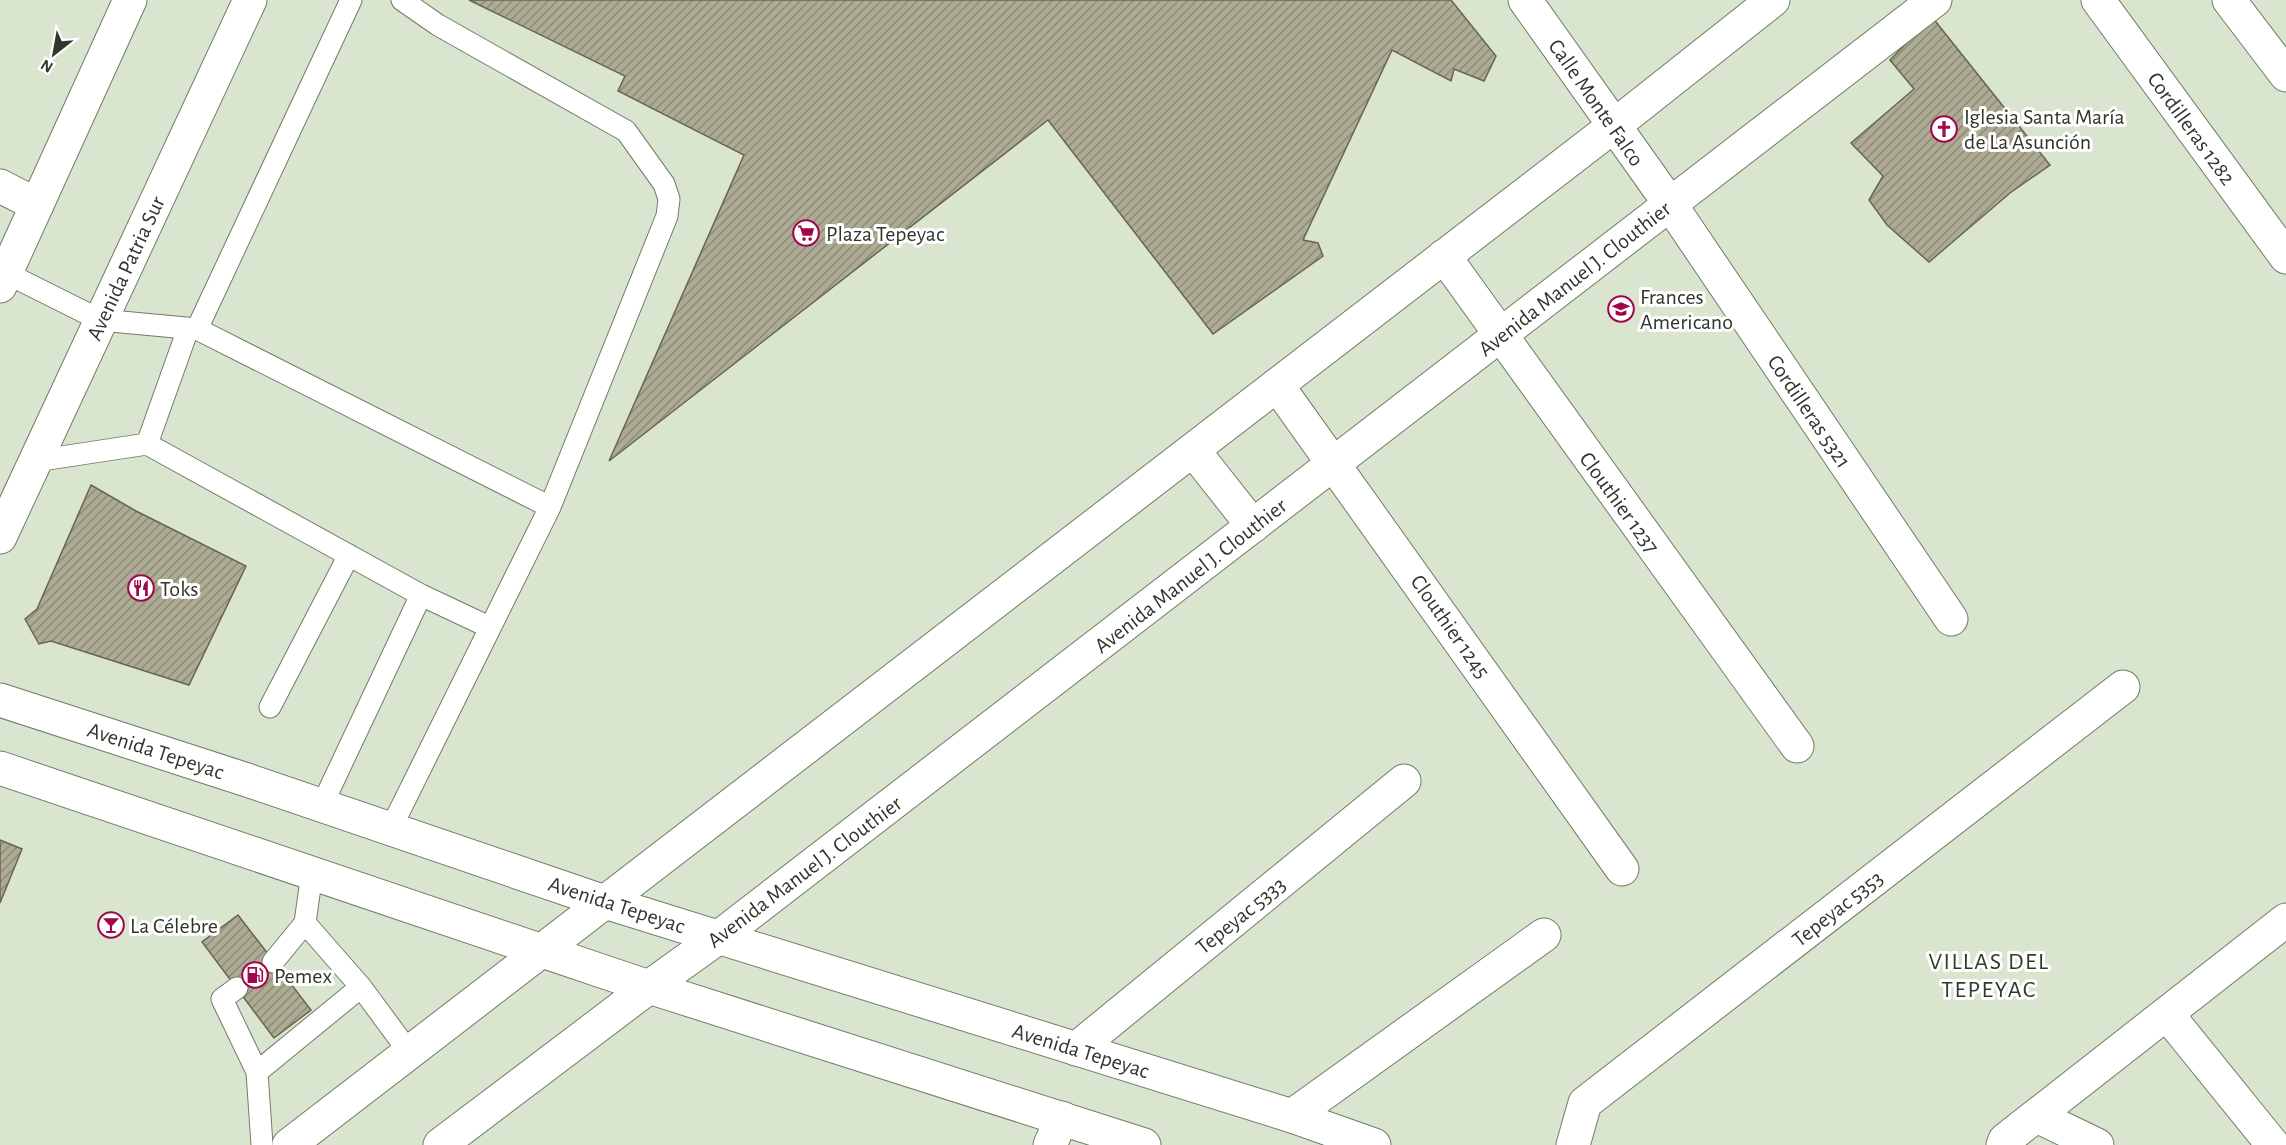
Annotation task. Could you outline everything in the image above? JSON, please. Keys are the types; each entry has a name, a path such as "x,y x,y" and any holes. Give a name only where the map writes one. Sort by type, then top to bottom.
{"street":[{"path":"3,279 130,0"},
{"name":"Avenida Patria Sur","path":"0,537 250,0"},
{"name":"Calle Monte Falco","path":"1525,0 1670,204"},
{"path":"289,1145 1615,125 1773,0"},
{"name":"Avenida Manuel J. Clouthier","path":"440,1145 719,937 1935,0"},
{"name":"Cordilleras 1282","path":"2097,0 2286,257"},
{"path":"2229,0 2286,75"},
{"path":"0,186 37,205"},
{"name":"Cordilleras 5321","path":"1670,204 1951,619"},
{"name":"Clouthier 1237","path":"1444,256 1797,746"},
{"name":"Clouthier 1245","path":"1277,385 1335,463 1622,868"},
{"path":"1193,450 1253,526"},
{"name":"Tepeyac 5353","path":"1573,1145 1586,1103 2123,687"},
{"name":"Avenida Tepeyac","path":"0,700 391,828 606,902 1292,1116 1374,1145"},
{"path":"0,768 649,987 1056,1132 1144,1145"},
{"name":"Tepeyac 5333","path":"1077,1049 1404,782"},
{"path":"2003,1145 2005,1140 2286,920"},
{"path":"1292,1116 1544,934"},
{"path":"2167,1014 2272,1145"},
{"path":"2037,1116 2097,1145"}],"lane":[{"path":"147,444 192,329 351,0"},
{"path":"391,828 550,507 667,216 669,199 651,163 626,131 438,25 402,0"},
{"path":"3,279 100,320 192,329 550,507"},
{"path":"35,461 147,444 421,595 489,627"},
{"path":"270,707 350,555"},
{"path":"322,806 421,595"},
{"path":"273,962 304,923 312,873"},
{"path":"304,923 361,987 409,1052"},
{"path":"256,1072 361,987"},
{"path":"237,988 222,999 256,1072 262,1145"}],"building":[{"name":"Plaza Tepeyac","path":"469,0 1451,0 1496,56 1484,81 1454,69 1451,81 1392,50 1303,240 1318,243 1323,256 1213,334 1048,120 609,461 744,155 618,91 625,76"},
{"name":"Iglesia Santa María de La Asunción","path":"1932,17 2050,165 2010,193 1929,262 1887,225 1869,200 1883,176 1851,143 1914,89 1890,60"},
{"name":"Toks","path":"91,485 136,511 246,566 189,685 51,641 39,644 25,619 37,609"},
{"path":"0,840 22,849 0,903"},
{"name":"Pemex","path":"238,915 311,1010 274,1038 202,942"}],"place":[{"name":"Iglesia Santa María de La Asunción","path":"1944,129"},
{"name":"Plaza Tepeyac","path":"806,233"},
{"name":"Frances Americano","path":"1621,309"},
{"name":"Toks","path":"141,588"},
{"name":"La Célebre","path":"111,925"},
{"name":"Pemex","path":"255,975"}],"district":[{"name":"VILLAS DEL TEPEYAC","path":"1989,975"}]}
